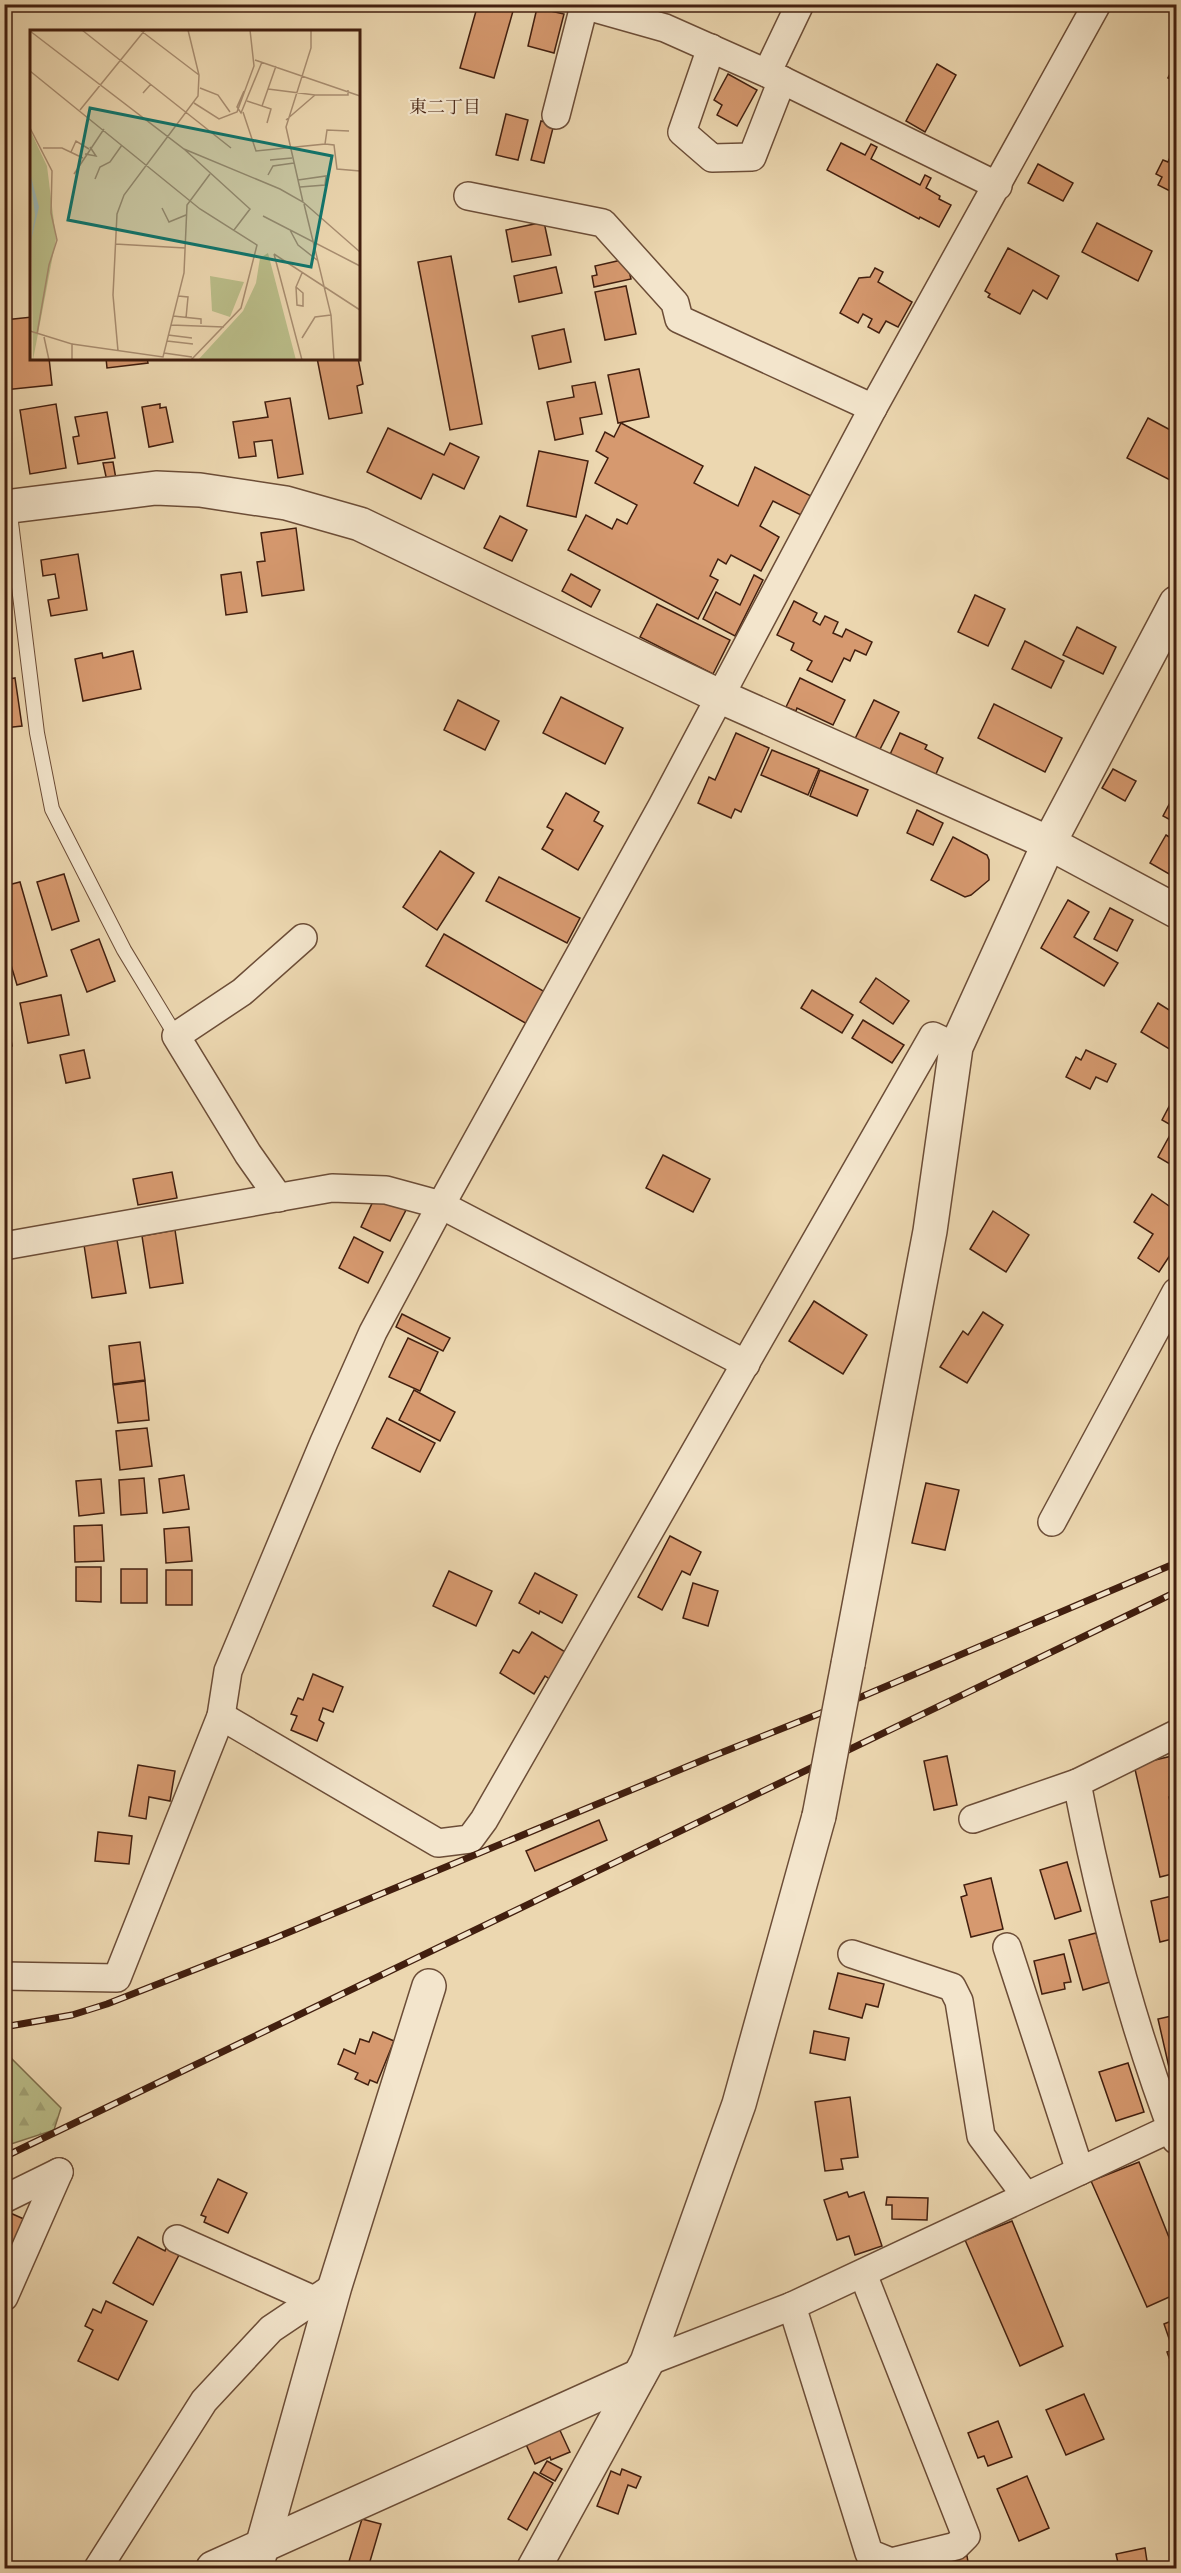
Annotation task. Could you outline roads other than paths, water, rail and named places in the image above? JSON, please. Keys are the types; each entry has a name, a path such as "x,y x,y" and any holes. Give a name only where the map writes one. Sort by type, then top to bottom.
{"street":[{"path":"711,48 682,132 712,158 752,157 775,77 800,4"},
{"path":"4,1976 117,1978 221,1716 228,1671 373,1332 662,806 873,408 1097,4"},
{"path":"556,115 582,5 668,16 711,48 998,186"},
{"path":"468,196 603,223 675,303 679,319 873,408"},
{"path":"7,506 156,488 239,494 316,511 360,524 719,696 1049,843 1176,911"},
{"path":"534,2568 643,2369 739,2104 819,1816 930,1231 956,1047 1049,843 1176,603"},
{"path":"279,1198 248,1155 176,1036 242,992 303,938"},
{"path":"221,1716 438,1844 470,1839 484,1820 933,1036 956,1047"},
{"path":"4,1246 332,1188 386,1190 441,1205 746,1364"},
{"path":"1052,1522 1176,1292"},
{"path":"973,1819 1077,1783 1176,1734"},
{"path":"213,2568 260,2557 643,2369 792,2306 1080,2171 1175,2131 1155,2086 1120,1962 1077,1783"},
{"path":"1007,1947 1080,2171"},
{"path":"852,1954 952,1987 958,2001 981,2136 1026,2196"},
{"path":"260,2557 325,2293 429,1986"},
{"path":"4,2199 58,2172 4,2297"},
{"path":"177,2239 325,2293"},
{"path":"792,2306 872,2561 891,2562 956,2546 966,2536 863,2274"},
{"path":"98,2568 204,2401 272,2329 325,2293"}],"lane":[{"path":"7,506 37,733 52,809 124,950 176,1036"}],"railway":[{"path":"4,2027 72,2015 107,2004 275,1938 861,1697 1176,1563"},
{"path":"4,2157 1176,1592"}],"district":[{"name":"東二丁目","path":"445,107"}]}
